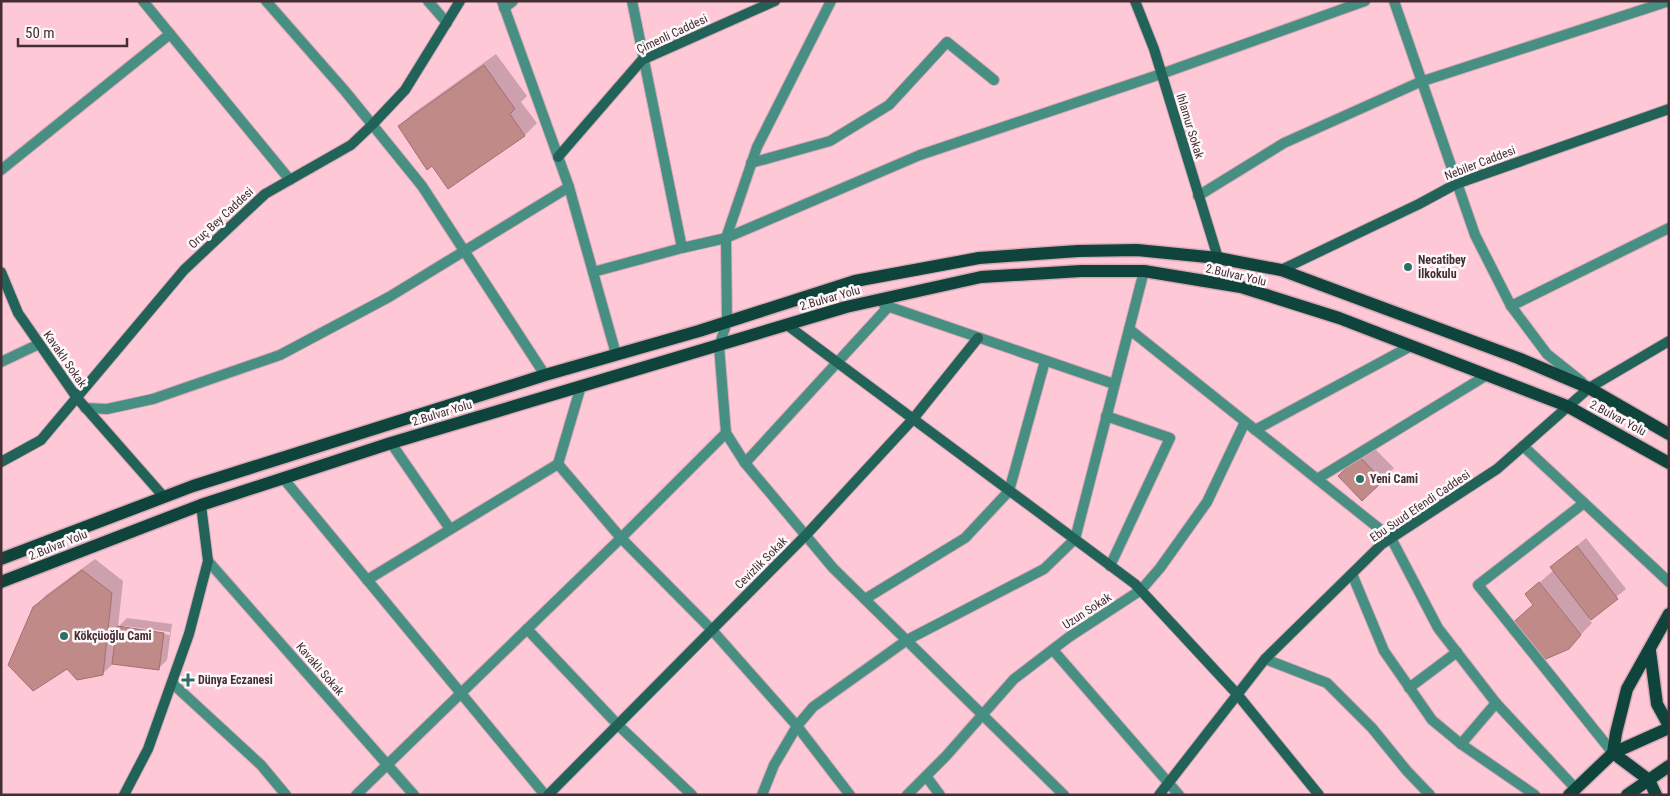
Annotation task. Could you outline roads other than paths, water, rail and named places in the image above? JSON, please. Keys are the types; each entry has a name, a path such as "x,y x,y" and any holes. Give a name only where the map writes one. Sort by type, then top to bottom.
{"main road":[{"name":"2.Bulvar Yolu","path":"1,559 164,497 298,451 545,375 727,322 855,281 979,258 1078,251 1137,250 1218,258 1281,270 1518,358 1589,388 1669,434"},
{"name":"2.Bulvar Yolu","path":"1,582 201,505 391,443 787,325 873,301 981,277 1081,271 1144,271 1241,287 1339,318 1567,406 1669,463"},
{"path":"1613,753 1627,689 1650,651 1669,614"},
{"path":"1572,792 1613,753 1669,727 1657,704 1650,651"},
{"path":"1613,753 1649,780 1656,795"},
{"path":"1627,795 1669,766"}],"street":[{"path":"143,1 290,180"},
{"path":"266,1 422,186 545,375"},
{"path":"428,1 447,23"},
{"name":"Oruç Bey Caddesi","path":"1,462 41,440 184,270 265,194 351,145 372,125 405,90 460,1"},
{"path":"513,1 503,5 569,187 616,354"},
{"path":"632,1 642,60 682,248"},
{"name":"Çimenli Caddesi","path":"558,157 642,60 775,1"},
{"path":"831,1 757,147 726,238 727,322 719,346 726,433 745,463 833,568 1059,793"},
{"name":"Ihlamur Sokak","path":"1135,1 1162,74 1218,258"},
{"path":"593,272 726,238 920,155 1162,74 1365,1"},
{"path":"1394,1 1420,82 1475,235 1511,306 1547,354 1589,388"},
{"path":"1198,196 1284,143 1420,82 1668,1"},
{"path":"1,170 170,34"},
{"path":"751,163 830,140 888,105 947,42 994,80"},
{"name":"Nebiler Caddesi","path":"1281,270 1419,204 1456,184 1669,109"},
{"path":"85,408 106,409 153,399 280,355 390,297 569,187"},
{"path":"1511,306 1669,228"},
{"path":"762,795 774,764 798,726 813,707 907,640 1044,569 1075,539 1144,271"},
{"name":"Kavaklı Sokak","path":"1,272 18,313 77,398 164,497"},
{"path":"873,301 1114,384"},
{"path":"745,463 889,306"},
{"path":"787,325 1141,590 1237,694 1319,795"},
{"path":"1129,329 1392,538 1438,628 1496,702 1572,792"},
{"name":"Cevizlik Sokak","path":"547,795 806,536 913,419 978,338"},
{"name":"Ebu Suud Efendi Caddesi","path":"1159,795 1266,659 1382,544 1497,469 1589,388 1669,341"},
{"path":"1,362 39,344"},
{"path":"1255,430 1411,346"},
{"path":"865,599 965,538 1010,491 1045,361"},
{"path":"1318,479 1486,375"},
{"path":"367,580 558,464 581,386"},
{"path":"1106,416 1170,438 1110,566"},
{"name":"Uzun Sokak","path":"907,795 1014,679 1141,590 1160,568 1207,502 1245,422"},
{"path":"356,795 528,629 726,433"},
{"path":"391,443 450,529"},
{"path":"1523,446 1669,582"},
{"path":"558,464 621,538 712,630 798,726 850,795"},
{"path":"283,478 547,795"},
{"path":"1584,503 1478,585 1613,753"},
{"path":"124,795 148,749 189,634 208,561 201,505"},
{"name":"Kavaklı Sokak","path":"208,561 414,795"},
{"path":"1352,574 1384,651 1432,720 1461,744 1536,795"},
{"path":"528,629 618,725 692,795"},
{"path":"1053,650 1179,795"},
{"path":"1409,688 1457,652"},
{"path":"1266,659 1327,683 1372,728 1406,771 1430,795"},
{"path":"172,683 261,765 286,795"},
{"path":"1461,744 1496,702"},
{"path":"926,776 940,795"}],"place":[{"name":"Necatibey İlkokulu","path":"1408,267"},
{"name":"Yeni Cami","path":"1360,479"},
{"name":"Kökçüoğlu Cami","path":"64,636"},
{"name":"Dünya Eczanesi","path":"188,680"}]}
